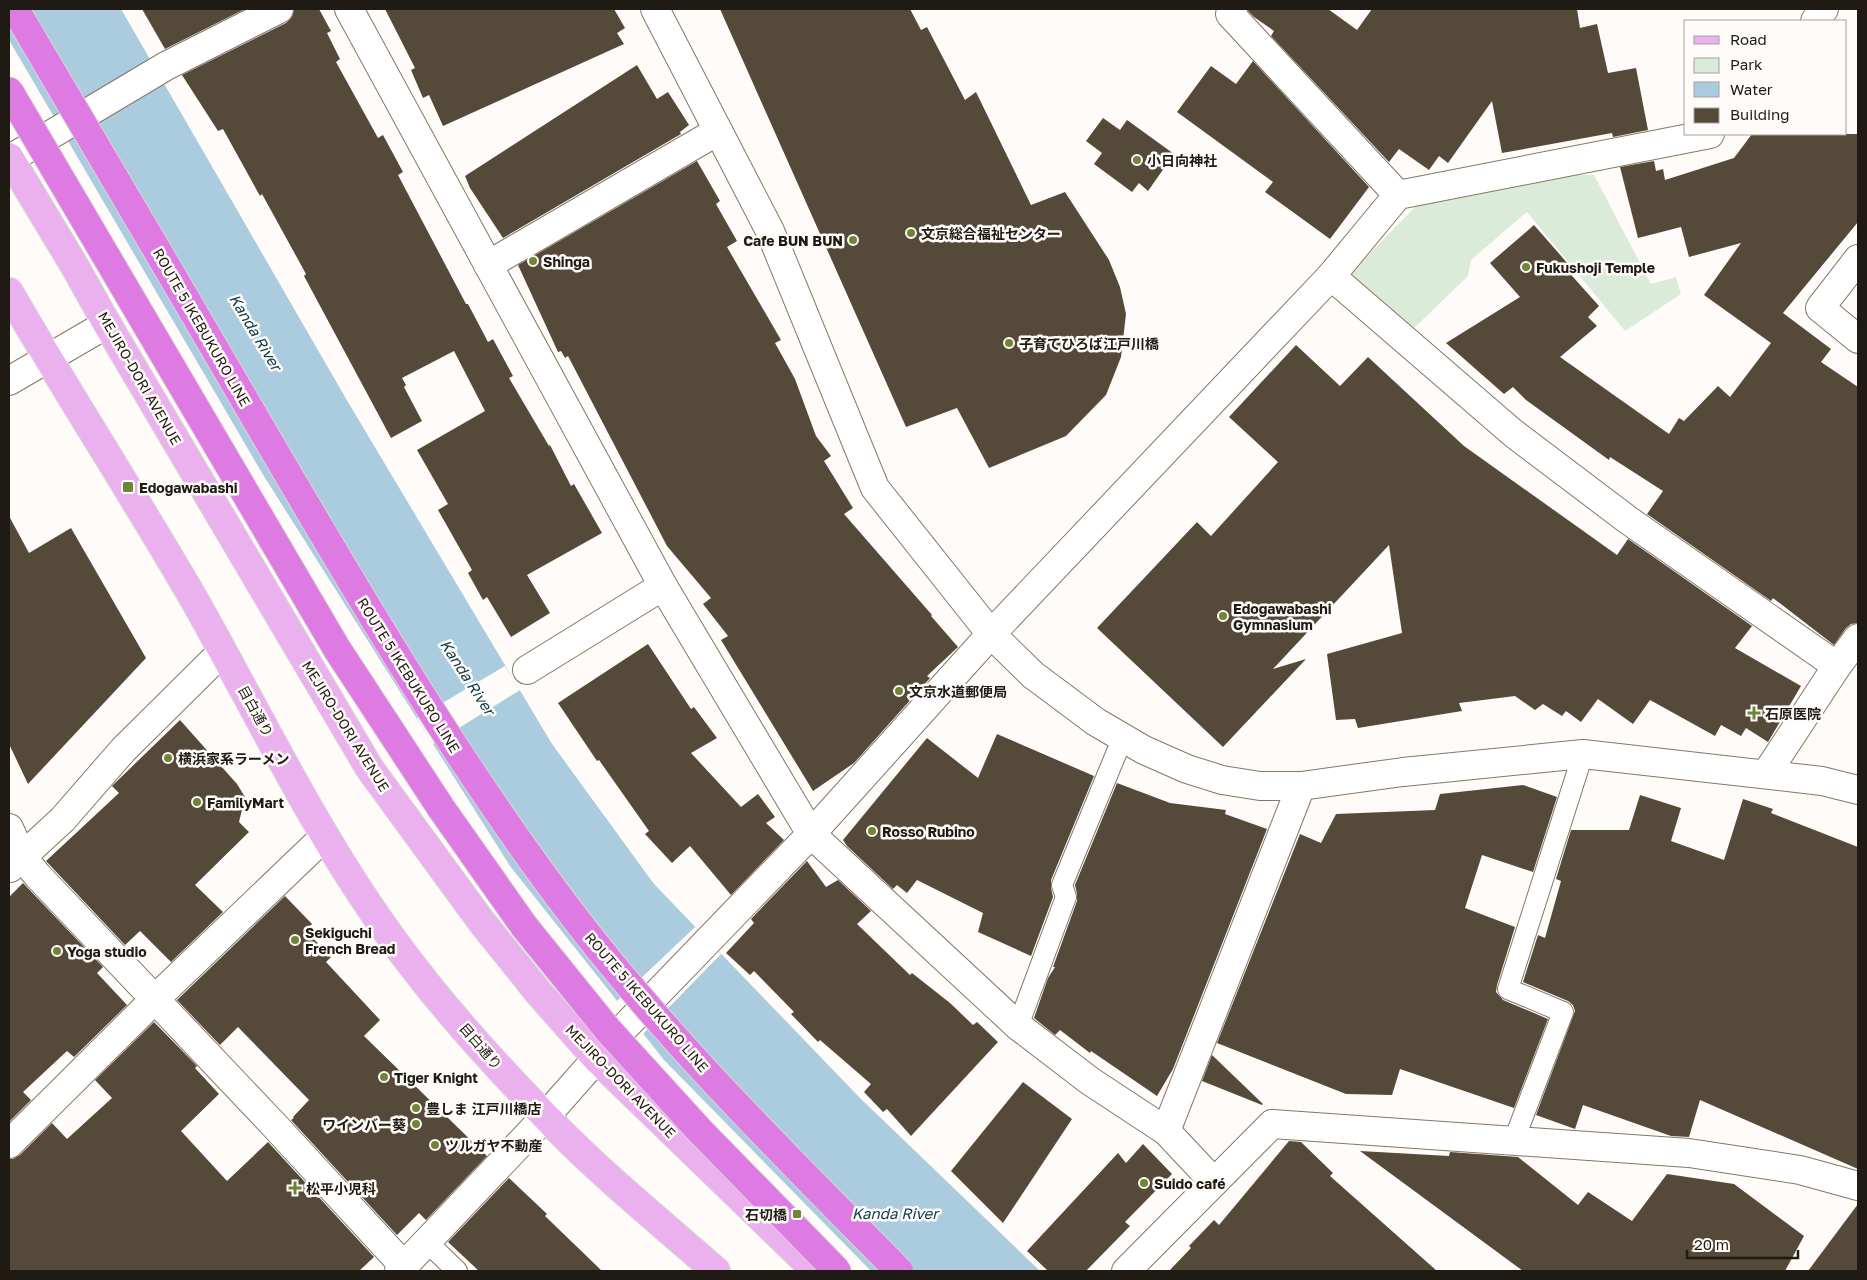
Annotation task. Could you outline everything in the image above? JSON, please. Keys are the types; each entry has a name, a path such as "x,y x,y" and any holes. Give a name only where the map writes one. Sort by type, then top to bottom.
{"highway":[{"name":"ROUTE 5 IKEBUKURO LINE","path":"15,9 368,610 476,781 560,899 641,999 733,1101 899,1271"},
{"path":"9,92 337,649 441,808 524,926 608,1030 700,1131 836,1271"}],"main road":[{"name":"MEJIRO-DORI AVENUE","path":"9,158 74,265 370,769 481,921 538,992 597,1059 816,1271"},
{"path":"9,292 48,356"},
{"name":"目白通り","path":"48,356 194,600 324,837 396,944 480,1048 545,1117"},
{"path":"545,1117 716,1271"}],"street":[{"path":"9,158 166,66 279,9"},
{"path":"349,9 663,586 811,834 1018,1026 1090,1081 1166,1131 1214,1182"},
{"path":"655,9 770,231 875,488 991,634 1033,676 1096,722 1144,750 1187,770 1222,780 1260,786 1301,786 1403,772 1583,754 1822,780 1858,790"},
{"path":"1233,9 1230,14 1398,195"},
{"path":"488,265 718,131"},
{"path":"15,863 38,876 155,999 402,1269 545,1117 629,1023 811,834 991,634 1331,276 1398,195 1705,135"},
{"path":"1858,259 1820,308 1858,339"},
{"path":"1331,276 1513,433 1628,520 1837,666"},
{"path":"9,381 48,356 107,324"},
{"path":"527,670 663,586"},
{"path":"1766,774 1837,666 1858,638"},
{"path":"15,863 63,819 123,750 222,652"},
{"path":"1166,1131 1301,786"},
{"path":"9,828 15,863"},
{"path":"9,1144 155,999 324,837"},
{"path":"1126,1271 1272,1124 1689,1153 1800,1170 1858,1186"}],"lane":[{"path":"1018,1026 1066,897 1062,885 1123,738"},
{"path":"1514,1140 1563,1012 1508,989 1583,754"},
{"path":"428,1243 457,1271"}],"green space":[{"path":"1555,175 1594,175 1651,284 1676,277 1681,294 1625,331 1527,212 1471,260 1468,276 1412,330 1347,277 1417,205"}],"water":[{"name":"Kanda River","path":"9,9 121,9 345,397 552,744 654,884 860,1098 1040,1271 871,1271 664,1060 510,866 262,473 9,40"}],"pier":[{"path":"505,666 520,690 433,744 417,718"},
{"path":"695,927 721,954 643,1034 617,1001"}],"building":[{"path":"142,9 245,9 165,49"},
{"path":"294,9 319,9 331,31 327,33 340,59 336,62 378,138 383,135 403,172 398,175 466,304 468,304 488,342 493,339 513,376 509,378 550,445 571,486 574,484 602,533 527,575 550,613 511,637 487,597 483,600 468,573 472,570 438,510 448,504 417,450 485,411 454,351 402,378 406,385 404,387 422,421 391,438 304,276 306,274 262,194 260,196 223,129 218,131 182,75 286,23 292,17"},
{"path":"385,9 614,9 625,28 617,33 624,44 443,126 429,95 423,98 411,70 415,68"},
{"name":"文京総合福祉センター","path":"720,9 910,9 921,30 927,27 965,100 976,92 1031,205 1065,192 1109,260 1120,287 1126,314 1121,357 1106,395 1066,436 989,468 957,408 906,427"},
{"path":"1249,9 1328,9 1357,30 1372,9 1577,9 1580,28 1597,24 1608,73 1636,68 1648,130 1613,137 1612,133 1502,153 1492,101 1448,163 1439,156 1429,170 1399,149 1389,162 1271,36 1274,31 1254,17 1248,11"},
{"path":"1253,61 1369,187 1330,239 1265,192 1273,182 1177,112 1211,66 1236,84"},
{"path":"637,65 657,99 668,92 689,125 680,132 681,134 503,238 470,188 465,176"},
{"path":"1103,118 1120,130 1127,120 1174,154 1148,191 1139,183 1132,192 1094,164 1102,153 1086,141"},
{"path":"1858,134 1858,222 1783,313 1831,349 1821,362 1858,387 1858,623 1851,624 1846,628 1834,645 1773,598 1771,601 1647,514 1663,491 1610,457 1609,460 1526,400 1513,387 1504,394 1446,343 1520,297 1490,263 1534,225 1569,265 1565,268 1599,306 1588,317 1597,326 1560,357 1669,434 1679,418 1684,421 1718,386 1730,397 1771,343 1704,295 1741,243 1689,257 1681,227 1638,238 1620,167 1654,161 1656,171 1663,169 1665,180 1734,158 1751,135"},
{"path":"697,161 720,201 716,204 737,241 727,247 781,340 775,343 795,379 816,436 831,456 824,461 853,508 844,514 958,647 927,676 930,678 854,763 813,791 721,640 728,636 703,604 711,598 667,546 568,356 565,358 561,351 558,352 518,265"},
{"path":"1296,345 1340,386 1368,357 1464,446 1617,555 1628,539 1752,626 1735,648 1801,686 1768,742 1746,728 1741,736 1721,725 1715,736 1650,700 1633,724 1598,699 1581,722 1566,711 1562,716 1543,704 1535,710 1515,696 1459,703 1462,711 1358,728 1355,719 1336,720 1327,654 1402,633 1389,545 1273,669 1306,659 1223,747 1097,628 1197,522 1211,536 1278,462 1229,417"},
{"path":"9,516 29,553 71,528 146,658 28,784 9,744"},
{"path":"648,644 691,709 694,707 717,738 691,753 741,807 758,794 775,817 766,823 784,840 731,895 690,846 672,863 645,834 649,831 599,760 597,761 558,703"},
{"path":"180,720 237,784 245,797 239,822 249,832 195,885 223,912 171,962 140,931 125,945 46,861 119,793 112,786"},
{"path":"997,734 1094,776 1051,880 1053,897 1031,956 978,932 983,913 917,880 907,893 897,885 893,889 843,840 927,738 978,778"},
{"path":"1117,783 1170,803 1226,810 1225,814 1267,829 1173,1069 1157,1096 1091,1051 1090,1053 1060,1030 1055,1035 1034,1018 1048,978 1055,967 1053,967 1077,901 1075,885"},
{"path":"1523,785 1557,797 1533,872 1482,855 1465,908 1515,927 1496,992 1503,1000 1548,1019 1514,1108 1400,1069 1392,1095 1346,1094 1217,1043 1300,834 1321,843 1336,814 1435,810 1440,794"},
{"path":"1640,795 1681,808 1671,841 1724,860 1743,799 1773,809 1771,813 1858,847 1858,1169 1700,1100 1689,1137 1671,1136 1583,1105 1575,1129 1536,1115 1575,1011 1573,1005 1568,1001 1523,982 1538,935 1545,938 1561,881 1556,879 1571,830 1629,830"},
{"path":"807,861 826,887 838,880 871,911 857,924 910,975 912,973 950,1003 973,1025 977,1022 998,1042 911,1136 887,1109 883,1112 864,1092 871,1084 820,1040 818,1042 791,1014 794,1012 754,971 750,975 726,953 754,923 751,919"},
{"path":"23,883 103,967 97,973 127,1005 74,1057 67,1051 23,1092 31,1100 9,1122 9,897"},
{"path":"285,896 312,924 306,931 331,957 326,962 380,1020 364,1036 487,1156 426,1220 419,1213 397,1235 291,1120 309,1100 238,1027 220,1045 177,1000"},
{"path":"154,1022 197,1066 195,1068 219,1094 181,1131 227,1181 268,1142 374,1257 359,1271 9,1271 9,1159 20,1155 52,1123 67,1139 112,1098 95,1080"},
{"path":"1212,1055 1263,1104 1202,1081"},
{"path":"1023,1082 1072,1119 1003,1223 951,1171"},
{"path":"1289,1141 1301,1142 1333,1173 1330,1176 1437,1271 1169,1271 1191,1248 1189,1246 1214,1220 1219,1225"},
{"path":"1143,1144 1172,1174 1125,1222 1130,1226 1086,1271 1048,1271 1027,1251 1118,1153 1126,1163"},
{"path":"1360,1151 1449,1156 1450,1152 1518,1157 1578,1205 1588,1192 1632,1221 1667,1174 1734,1184 1804,1236 1785,1271 1523,1271"},
{"path":"509,1178 602,1271 479,1271 448,1242"},
{"path":"1858,1204 1858,1271 1808,1271"}],"place":[{"name":"小日向神社","path":"1137,160"},
{"name":"文京総合福祉センター","path":"911,233"},
{"name":"Cafe BUN BUN","path":"853,240"},
{"name":"Shinga","path":"533,261"},
{"name":"Fukushoji Temple","path":"1526,267"},
{"name":"子育てひろば江戸川橋","path":"1009,343"},
{"name":"Edogawabashi","path":"128,487"},
{"name":"Edogawabashi Gymnasium","path":"1223,616"},
{"name":"文京水道郵便局","path":"899,691"},
{"name":"石原医院","path":"1754,713"},
{"name":"横浜家系ラーメン","path":"168,758"},
{"name":"FamilyMart","path":"197,802"},
{"name":"Rosso Rubino","path":"872,831"},
{"name":"Sekiguchi French Bread","path":"295,940"},
{"name":"Yoga studio","path":"57,951"},
{"name":"Tiger Knight","path":"384,1077"},
{"name":"豊しま 江戸川橋店","path":"416,1108"},
{"name":"ワインバー葵","path":"416,1124"},
{"name":"ツルガヤ不動産","path":"435,1145"},
{"name":"Suido café","path":"1144,1183"},
{"name":"松平小児科","path":"295,1188"},
{"name":"石切橋","path":"797,1214"}]}
